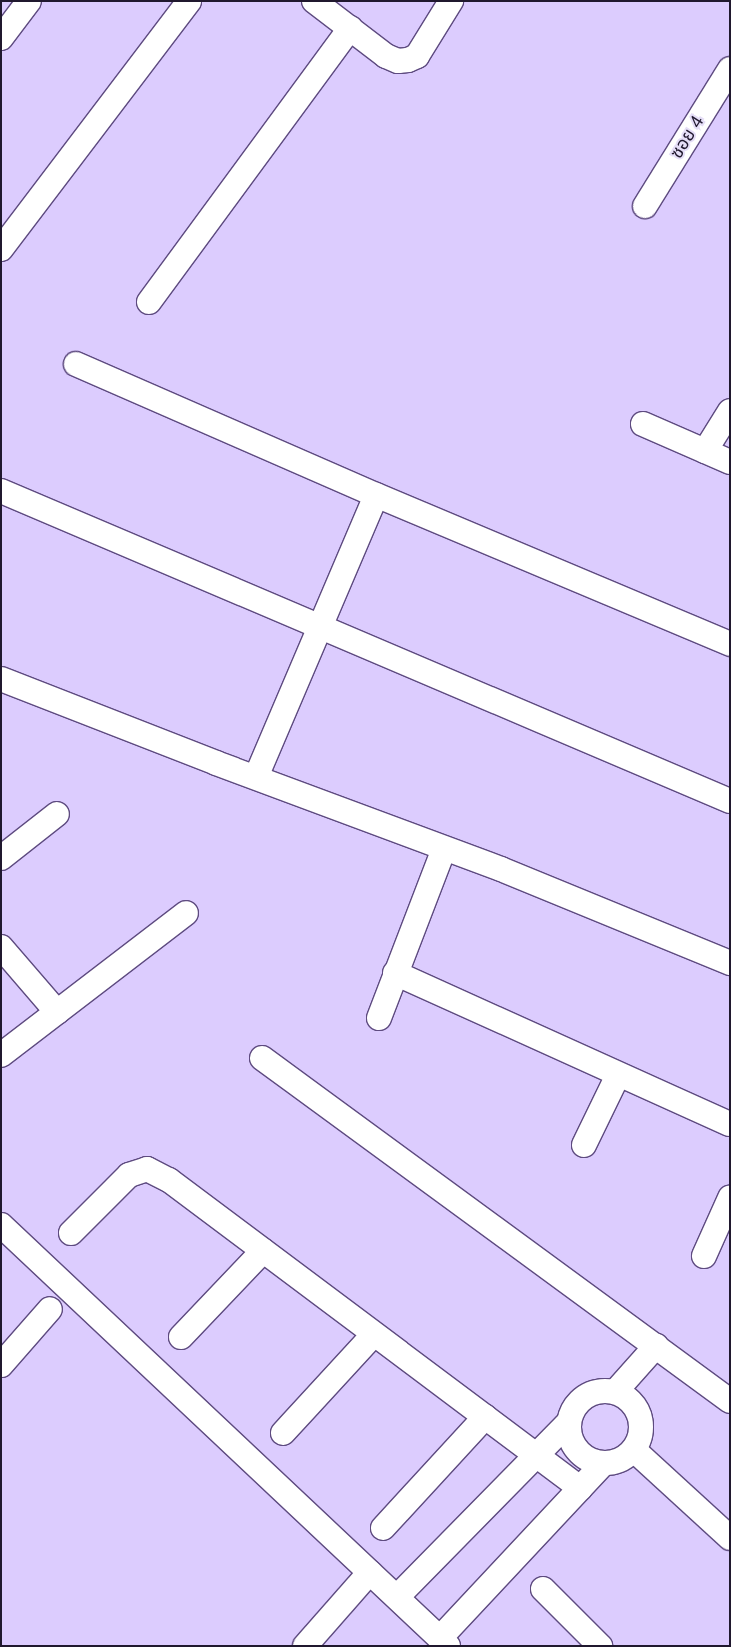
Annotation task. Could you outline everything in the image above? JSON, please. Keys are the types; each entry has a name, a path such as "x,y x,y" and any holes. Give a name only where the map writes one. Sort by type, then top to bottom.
{"street":[{"path":"1,38 29,1"},
{"path":"1,249 189,1"},
{"path":"314,1 386,56 398,61 408,60 417,56 452,1"},
{"path":"149,302 350,28"},
{"name":"ซอย 4","path":"645,206 730,69"},
{"path":"76,364 376,495 730,644"},
{"path":"705,451 730,411"},
{"path":"643,424 730,462"},
{"path":"1,492 730,802"},
{"path":"256,777 376,495"},
{"path":"1,679 444,849 501,869 730,963"},
{"path":"1,858 58,814"},
{"path":"379,1018 444,849"},
{"path":"1,1055 186,913"},
{"path":"1,947 56,1012"},
{"path":"396,973 730,1124"},
{"path":"262,1058 730,1400"},
{"path":"584,1145 618,1075"},
{"path":"72,1233 129,1175 148,1168 169,1180 580,1488"},
{"path":"704,1256 730,1198"},
{"path":"1,1225 444,1642 603,1464"},
{"path":"181,1337 263,1251"},
{"path":"1,1365 50,1309"},
{"path":"283,1433 374,1334"},
{"path":"615,1392 656,1346"},
{"path":"603,1391 615,1392 627,1398 635,1406 640,1416 642,1428 640,1440 634,1450 625,1458 614,1463 603,1464 591,1461 573,1446 569,1435 569,1422 572,1410 580,1400 591,1393 603,1391"},
{"path":"383,1528 486,1418"},
{"path":"397,1597 569,1422"},
{"path":"634,1450 730,1538"},
{"path":"305,1646 370,1572"},
{"path":"542,1589 600,1646"}]}
